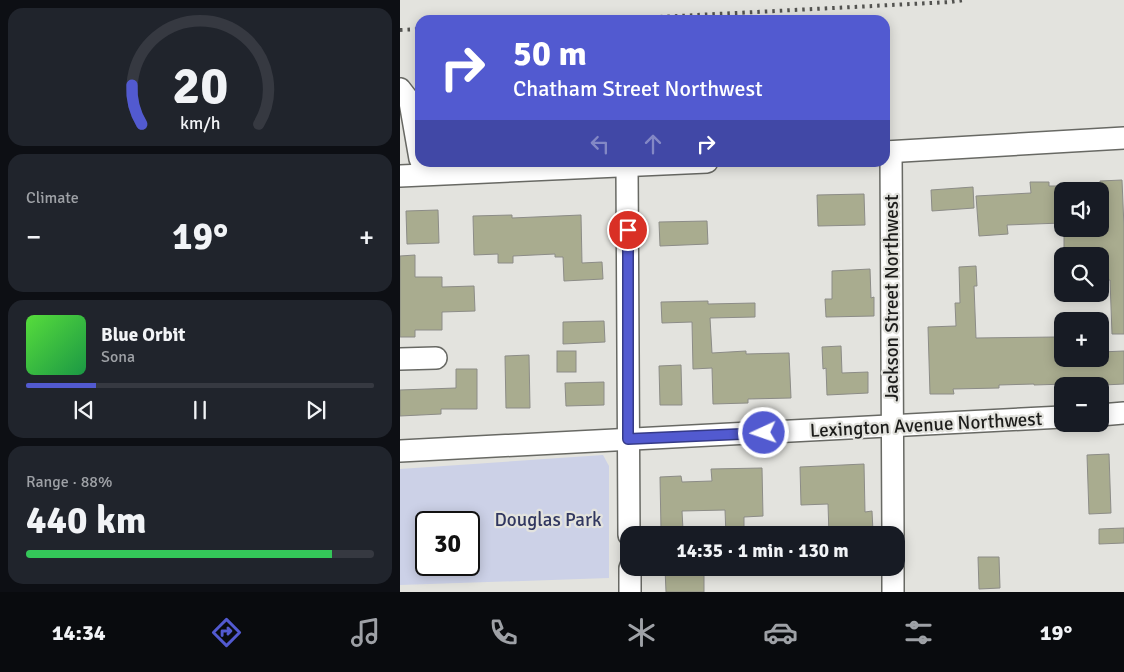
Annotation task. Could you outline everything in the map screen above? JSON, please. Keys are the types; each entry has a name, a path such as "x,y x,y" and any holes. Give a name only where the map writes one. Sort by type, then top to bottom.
{"street":[{"path":"400,89 410,102 415,131"},
{"path":"890,152 1124,138"},
{"path":"400,176 419,167"},
{"path":"627,167 630,526"},
{"name":"Jackson Street Northwest","path":"888,167 893,526"},
{"path":"400,359 436,358"},
{"path":"1109,414 1124,413"},
{"name":"Lexington Avenue Northwest","path":"400,450 1054,417"},
{"path":"630,576 630,592"},
{"path":"893,576 893,592"}],"green space":[{"name":"Douglas Park","path":"603,455 609,466 609,578 400,585 400,469"}],"building":[{"path":"1122,180 1124,334 1112,334 1109,247 1064,247 1064,237 1109,237 1109,182 1100,181"},
{"path":"1030,182 1049,182 1049,186 1054,186 1054,223 1007,225 1008,234 979,236 976,196 1031,193"},
{"path":"973,187 974,208 932,211 931,190"},
{"path":"864,194 865,225 818,226 817,195"},
{"path":"438,210 439,243 407,244 406,211"},
{"path":"512,215 512,218 581,215 582,263 602,262 603,279 564,281 563,257 555,257 555,254 513,256 513,263 498,263 498,254 474,255 473,216"},
{"path":"707,221 708,244 660,246 659,222"},
{"path":"415,255 415,277 442,277 442,287 474,286 475,311 442,312 442,330 415,330 415,337 400,337 400,256"},
{"path":"976,266 977,286 974,286 976,338 1054,337 1054,367 1109,367 1109,352 1124,351 1124,384 1109,385 1109,377 1054,377 1054,384 999,385 999,388 953,389 954,394 930,394 928,327 956,326 955,303 960,303 959,267"},
{"path":"870,269 871,298 874,297 874,316 826,317 825,299 832,299 832,271"},
{"path":"708,301 708,304 755,303 755,317 710,318 712,353 746,351 746,354 789,353 791,398 748,399 748,403 713,404 712,368 693,369 692,322 662,323 661,302"},
{"path":"604,321 605,342 563,344 563,322"},
{"path":"841,346 842,373 868,372 868,393 827,395 826,368 823,369 822,347"},
{"path":"557,351 576,351 576,372 557,372"},
{"path":"529,355 530,408 506,408 505,356"},
{"path":"681,365 682,405 660,405 659,366"},
{"path":"456,369 477,369 477,409 441,409 441,414 400,416 400,390 456,388"},
{"path":"604,382 604,405 566,406 565,383"},
{"path":"1109,454 1111,513 1089,514 1087,455"},
{"path":"864,464 865,512 872,511 873,526 829,526 828,504 801,505 800,467"},
{"path":"762,468 763,516 744,517 744,526 726,526 725,510 682,511 683,526 661,526 660,477 681,476 682,482 712,481 711,469"},
{"path":"1124,528 1124,543 1099,544 1099,529"},
{"path":"978,557 999,557 1000,588 979,589"},
{"path":"665,576 704,576 704,592 666,592"}],"railway":[{"path":"697,15 964,0"},
{"path":"400,30 415,29"}],"route":[{"path":"628,230 628,439 764,433"}]}
